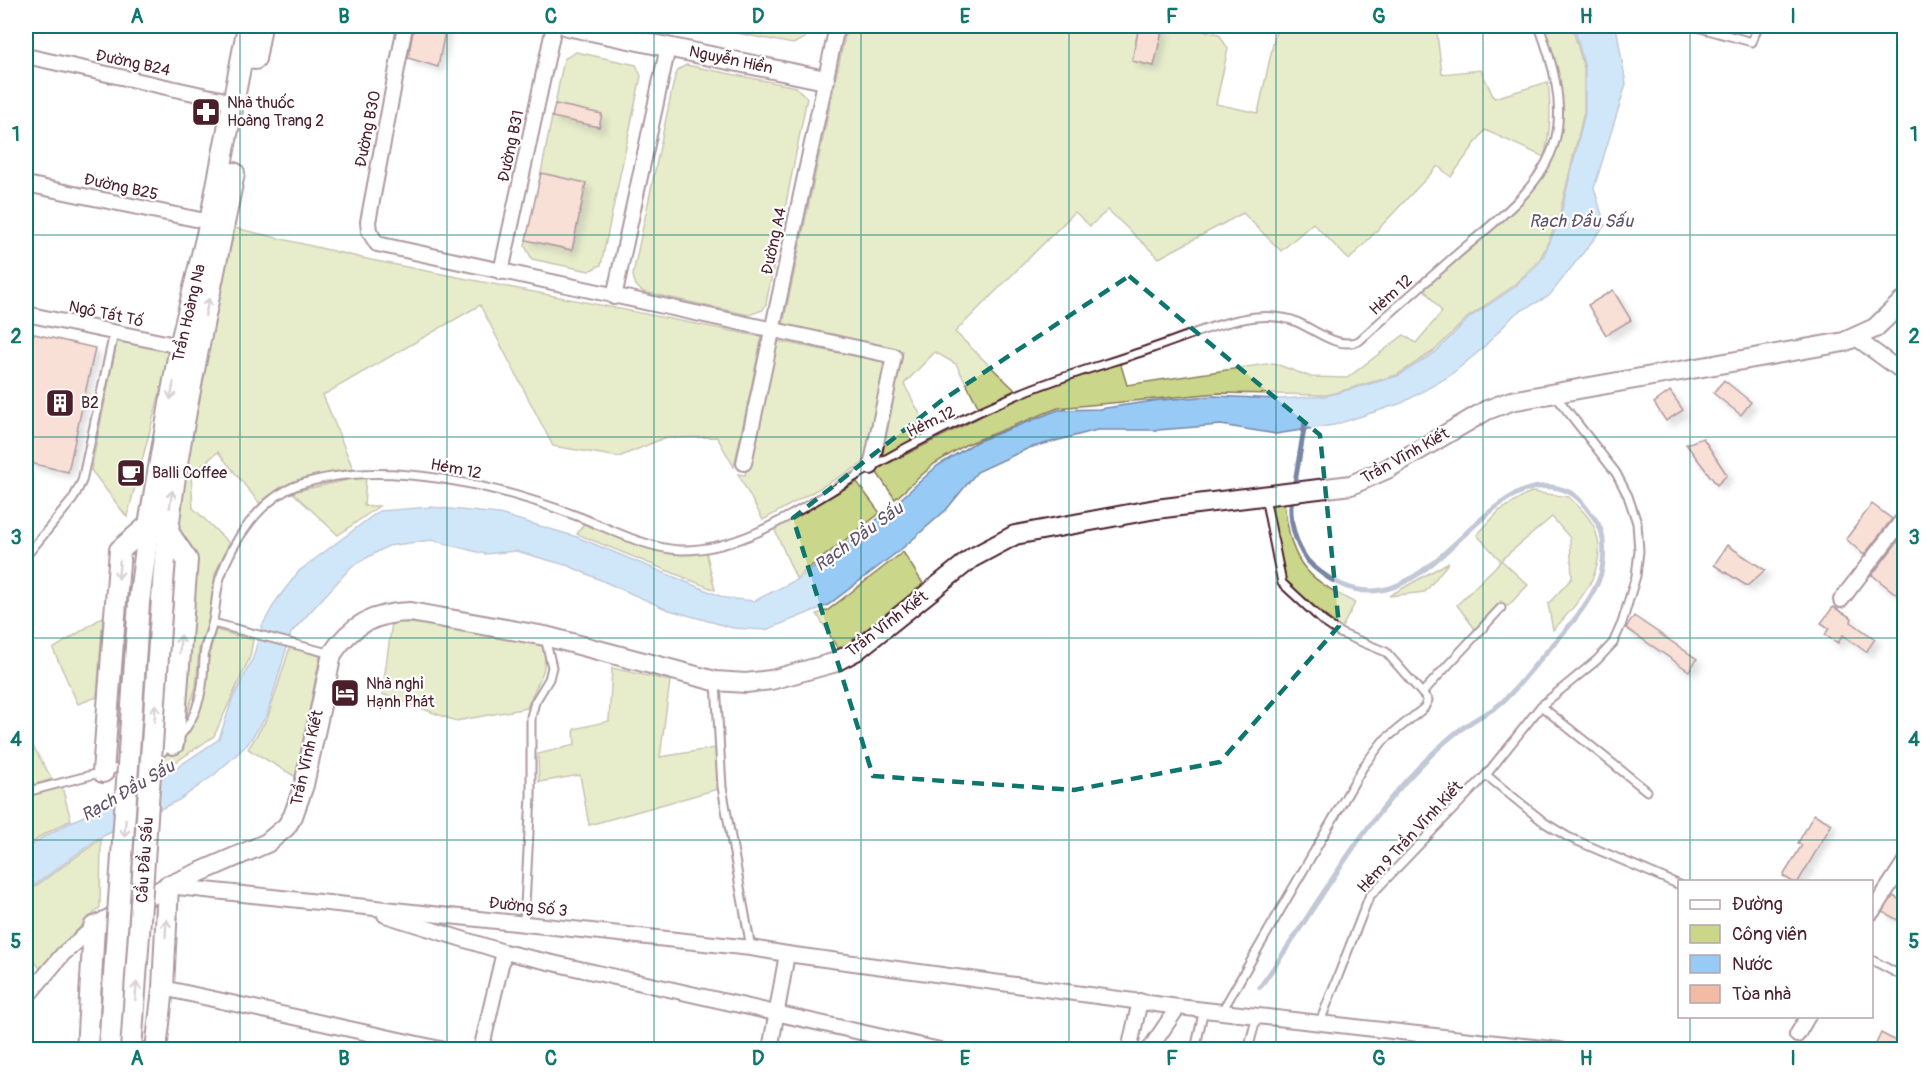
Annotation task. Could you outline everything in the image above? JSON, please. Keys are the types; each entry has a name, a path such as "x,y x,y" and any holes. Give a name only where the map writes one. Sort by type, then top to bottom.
{"main road":[{"name":"Trần Hoàng Na","path":"162,599 157,527 180,346 210,222 248,26"},
{"name":"Trần Hoàng Na","path":"139,602 182,430 261,26"},
{"path":"103,772 120,550 157,527 187,560 173,744"},
{"name":"Cầu Đầu Sấu","path":"131,1050 162,599"},
{"name":"Cầu Đầu Sấu","path":"109,1050 139,602"},
{"path":"156,1050 163,988 168,886"},
{"path":"87,1050 94,927"}],"street":[{"name":"Đường B30","path":"405,26 368,222 372,238 383,247 501,272"},
{"name":"Đường B31","path":"501,272 554,26"},
{"name":"Nguyễn Hiền","path":"567,26 825,80"},
{"name":"Đường A4","path":"744,463 837,26"},
{"path":"614,297 668,47"},
{"name":"Đường B24","path":"26,56 234,102"},
{"name":"Đường B25","path":"26,183 210,222"},
{"path":"501,272 894,356 871,467"},
{"name":"Trần Vĩnh Kiết","path":"26,998 63,954 94,927 168,886 267,843 286,827 293,816 304,785 332,654 343,637 357,626 388,612 410,612 545,636 715,681 746,683 771,680 833,663 856,651 972,558 1015,535 1156,509 1351,485 1369,479 1487,410 1553,392 1856,338 1887,319 1905,300"},
{"name":"Ngô Tất Tố","path":"26,314 180,346"},
{"path":"1856,338 1905,373"},
{"path":"1841,600 1905,518"},
{"path":"1873,911 1905,863"},
{"name":"Đường Số 3","path":"168,886 751,948 1178,1007 1560,1050"},
{"path":"356,906 504,952 939,1050"},
{"path":"481,1050 504,952"},
{"path":"770,1050 787,954"},
{"path":"163,988 445,1050"},
{"path":"1129,1050 1140,1001"},
{"path":"1149,1050 1178,1007"},
{"path":"1797,1035 1807,1018"}],"lane":[{"name":"Hẻm 12","path":"173,744 184,734 202,688 205,651 213,623 220,578 236,545 255,516 277,494 300,484 367,472 431,476 474,485 569,513 658,547 680,550 708,548 766,527 871,467 1017,394 1239,320 1270,317 1290,320 1340,343 1349,345 1359,341 1519,198 1546,162 1555,140 1558,115 1556,82 1549,51 1539,26"},
{"path":"1693,26 1752,42 1758,26"},
{"path":"26,556 73,499 82,481 114,333"},
{"name":"Hẻm 9 Trần Vĩnh Kiết","path":"1320,1022 1369,897 1486,775 1541,706 1597,660 1613,643 1630,599 1639,551 1637,523 1628,496 1616,473 1553,392"},
{"path":"1222,1011 1364,767 1383,741 1424,708 1428,700 1386,652 1340,633 1324,622 1282,583 1272,494"},
{"path":"1422,693 1501,608"},
{"path":"213,623 332,654"},
{"path":"524,923 531,796 531,717 535,702 549,679 552,667 545,636"},
{"path":"715,681 722,787 751,948"},
{"path":"1541,706 1647,791"},
{"path":"26,792 149,760 173,744"},
{"name":"Hẻm 9 Trần Vĩnh Kiết","path":"1486,775 1545,823 1568,837 1678,884"},
{"path":"1873,961 1905,978"},
{"path":"1195,1050 1204,1009"},
{"path":"1248,1050 1257,1015"}],"highlighted area":[{"path":"1129,276 1320,435 1339,626 1220,762 1074,790 873,776 793,518 941,401"}],"green space":[{"path":"701,26 808,26 805,38 793,44"},
{"path":"847,26 1139,26 1132,61 1154,66 1163,26 1180,26 1219,34 1228,49 1216,104 1258,113 1277,26 1436,26 1442,74 1481,70 1494,98 1548,82 1550,111 1548,138 1544,157 1485,130 1451,177 1438,166 1349,260 1313,223 1281,251 1243,213 1159,258 1108,210 1090,226 1075,212 955,332 1015,390 979,408 956,364 935,352 904,384 930,433 882,457 903,351 783,324"},
{"path":"1544,26 1572,26 1584,68 1584,112 1558,221 1540,259 1515,285 1467,318 1434,351 1397,375 1327,395 1218,393 1058,408 965,445 934,464 895,499 875,470 1017,398 1120,362 1127,385 1273,363 1311,377 1347,378 1404,335 1416,343 1442,312 1424,289 1518,206 1540,179 1554,149 1561,115 1558,75"},
{"path":"576,52 636,65 641,76 601,265 589,271 532,259 525,246 526,240 572,250 586,183 541,173 552,117 602,114 555,104 564,59"},
{"path":"686,65 796,87 807,98 766,304 763,310 749,315 644,292 637,287 634,280 633,274 675,76 679,69"},
{"path":"235,228 371,260 762,337 734,467 717,437 664,438 619,457 553,446 480,305 323,395 353,469 292,483 270,495 260,504 218,452 191,474 193,508 229,543 215,574 209,619 199,649 196,687 184,722 164,741 166,646 189,414"},
{"path":"117,341 171,351 127,517 91,470"},
{"path":"777,341 886,362 864,463 763,520 738,474 745,475"},
{"path":"366,476 364,506 379,506 338,535 292,492"},
{"path":"857,482 880,513 796,578 774,528"},
{"path":"1531,492 1569,497 1585,514 1593,525 1598,540 1599,555 1596,569 1582,596 1553,630 1548,604 1572,578 1570,538 1552,517 1501,560 1528,585 1508,606 1501,601 1475,629 1457,605 1501,561 1477,535 1499,511"},
{"path":"1269,501 1284,501 1290,538 1302,564 1322,584 1355,603 1341,629 1285,581"},
{"path":"585,522 658,549 706,551 715,590 577,534"},
{"path":"903,552 924,585 839,651 817,614 828,610"},
{"path":"1449,562 1425,592 1389,596"},
{"path":"103,617 97,697 78,704 53,649"},
{"path":"392,622 430,625 543,642 545,662 527,708 456,721 382,694"},
{"path":"216,630 253,640 250,657 214,736 132,792 133,768 164,756 189,730 201,699"},
{"path":"290,647 320,656 296,777 248,749 268,717"},
{"path":"612,668 670,681 660,757 715,748 718,789 589,825 580,775 539,782 538,754 575,745 574,729 609,721"},
{"path":"33,746 52,779 26,787 26,751"},
{"path":"62,787 71,820 41,836 26,848 26,797"},
{"path":"101,839 100,907 40,968 26,954 26,893"}],"water":[{"name":"Rạch Đầu Sấu","path":"1574,26 1616,26 1626,84 1594,188 1605,225 1549,296 1515,314 1482,349 1448,377 1402,403 1334,425 1276,434 1221,425 1158,430 1097,430 1029,448 977,472 946,510 904,547 828,605 766,630 733,628 666,609 569,566 516,551 485,554 431,540 388,546 352,566 291,633 267,715 247,745 214,775 179,800 99,838 26,891 26,850 42,838 73,821 148,787 219,739 232,700 253,658 262,626 276,601 299,571 379,511 431,507 499,514 577,537 725,598 754,601 798,579 883,515 937,466 976,442 1058,410 1099,409 1160,400 1214,396 1281,399 1326,396 1398,376 1436,352 1469,318 1515,287 1541,261 1559,222 1585,113 1585,68"}],"building":[{"path":"414,26 446,26 438,67 408,58"},
{"path":"1139,26 1163,26 1154,66 1132,61"},
{"path":"555,104 602,114 599,127 552,117"},
{"path":"541,173 586,183 572,250 526,240"},
{"path":"1613,290 1631,320 1606,335 1588,305"},
{"name":"B2","path":"26,332 95,348 68,472 26,462"},
{"path":"1724,380 1751,402 1741,415 1713,393"},
{"path":"1670,391 1683,410 1666,421 1654,403"},
{"path":"1703,438 1727,475 1717,485 1686,444"},
{"path":"1872,504 1892,519 1864,555 1846,539"},
{"path":"1905,532 1905,601 1872,575"},
{"path":"1727,545 1765,570 1747,586 1714,565"},
{"path":"1833,607 1852,618 1851,622 1875,639 1866,652 1843,635 1838,643 1825,635 1829,628 1821,623"},
{"path":"1634,616 1697,659 1689,671 1626,628"},
{"path":"1814,814 1832,824 1799,880 1790,880 1783,876 1802,845 1798,843"},
{"path":"1893,896 1905,902 1905,924 1883,912"},
{"path":"1881,1033 1905,1046 1905,1050 1873,1050"}],"waterway":[{"path":"1294,488 1305,423"},
{"path":"1260,987 1375,818 1420,766 1450,737 1496,707 1518,686 1586,604 1598,582 1603,559 1602,532 1581,501 1571,493 1539,487 1508,498 1420,573 1388,589 1353,589 1314,567 1302,553 1292,525 1292,497"}],"place":[{"name":"Nhà thuốc Hoàng Trang 2","path":"206,112"},
{"name":"B2","path":"60,403"},
{"name":"Balli Coffee","path":"131,473"},
{"name":"Nhà nghỉ Hạnh Phát","path":"345,693"}]}
